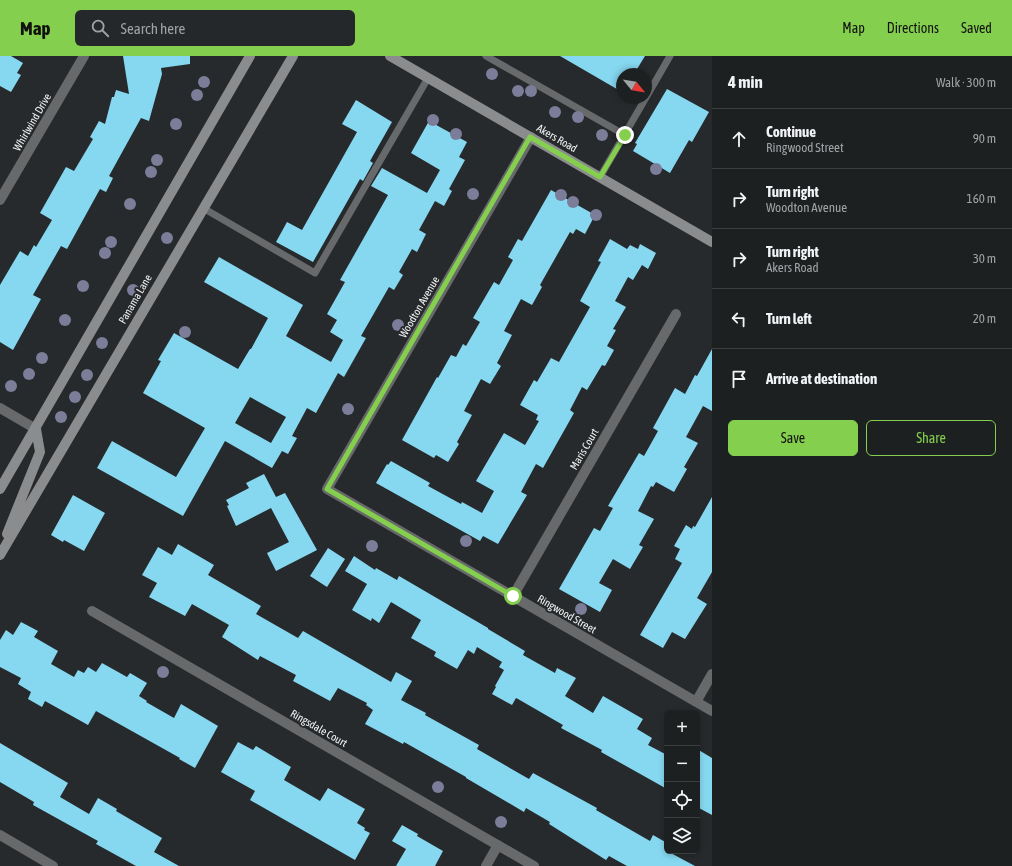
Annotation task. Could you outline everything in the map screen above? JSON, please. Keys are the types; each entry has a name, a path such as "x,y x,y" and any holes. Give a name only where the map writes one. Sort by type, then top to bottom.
{"main road":[{"name":"Panama Lane","path":"0,489 250,56"},
{"name":"Panama Lane","path":"0,555 292,56"},
{"name":"Akers Road","path":"390,56 404,59 428,78 712,242"},
{"path":"0,550 40,452 36,429"}],"street":[{"name":"Whirlwind Drive","path":"0,200 84,56"},
{"name":"Woodton Avenue","path":"327,489 530,137"},
{"name":"Maris Court","path":"513,596 676,314"},
{"path":"0,408 36,429"},
{"name":"Ringwood Street","path":"327,489 712,711"},
{"name":"Ringsdale Court","path":"92,611 534,866"},
{"path":"696,702 712,674"},
{"path":"0,835 53,866"},
{"path":"486,866 498,845"}],"lane":[{"path":"486,56 625,135"},
{"path":"600,177 670,56"},
{"path":"203,208 315,273 428,78"}],"building":[{"path":"0,56 11,56 23,63 17,73 21,75 11,92 0,86"},
{"path":"123,56 190,56 190,64 161,68 162,74 149,121 141,118 109,176 113,178 106,192 100,189 67,249 61,246 33,295 41,299 13,350 0,342 0,285 20,251 28,256 34,245 36,247 52,220 40,213 66,167 74,171 93,139 90,137 99,121 105,124 112,97 114,97 116,90 129,94"},
{"path":"560,56 645,56 638,68 616,68 616,89"},
{"path":"667,89 709,112 692,142 689,140 670,173 633,151 637,144 635,143"},
{"path":"356,100 392,122 370,161 373,163 363,181 360,179 313,262 276,242 287,222 302,230 357,132 342,124"},
{"path":"429,121 467,142 459,157 465,160 449,189 452,191 444,206 435,201 419,230 426,234 417,252 412,249 399,272 403,275 394,290 389,287 361,336 366,338 344,377 338,373 316,413 307,408 292,436 297,438 288,454 282,451 272,468 225,441 183,516 97,468 112,441 176,477 205,428 143,393 161,361 158,360 174,333 238,369 251,349 268,318 204,282 219,257 303,305 286,336 331,362 343,340 330,332 337,320 327,314 345,282 340,280 388,195 371,186 382,168 427,193 440,170 411,153","holes":["250,397 286,417 271,443 235,423"]},
{"path":"551,190 595,215 585,234 576,229 573,234 570,232 540,285 542,287 532,305 521,299 504,331 512,335 497,363 501,366 490,384 481,379 464,411 472,415 457,442 459,444 448,462 436,455 434,458 402,440 451,355 456,357 463,344 466,346 480,322 473,318 494,282 499,285 513,260 508,257 518,239 522,241"},
{"path":"610,239 627,249 630,245 638,249 640,244 656,253 648,269 642,265 633,280 628,277 615,301 626,307 613,329 616,330 607,346 614,350 605,366 602,365 587,390 582,387 570,410 574,413 543,468 536,464 521,492 527,495 498,544 483,536 480,541 376,483 387,464 388,465 391,461 430,483 428,486 461,504 462,502 482,513 494,491 476,481 504,433 525,445 539,421 536,420 538,415 520,405 534,380 537,382 551,358 559,362 590,307 580,301 601,262 598,261"},
{"path":"712,349 712,411 703,406 686,437 698,443 684,467 687,469 674,492 656,482 653,487 651,486 638,511 654,519 639,545 643,547 630,569 613,559 599,583 612,590 600,612 559,589 594,528 600,531 613,508 608,506 639,453 644,456 658,431 653,428 675,388 685,394 695,375 697,376"},
{"path":"264,474 276,497 285,493 317,550 276,571 267,553 289,542 271,508 236,526 227,506 229,505 226,500 249,488 246,483"},
{"path":"73,495 105,513 84,551 51,535"},
{"path":"712,497 712,572 697,598 707,604 685,639 672,632 663,648 640,635 682,563 675,559 680,549 674,546 686,525 692,529 693,526 695,527"},
{"path":"178,544 214,565 208,575 261,606 256,614 298,638 303,631 391,682 396,672 412,681 401,700 426,713 425,715 479,745 477,749 529,779 533,773 597,808 596,810 650,841 653,835 664,841 664,854 673,854 695,866 627,866 609,856 606,860 549,824 550,822 526,808 524,812 404,742 403,744 365,724 373,710 366,705 367,703 338,688 330,701 293,681 296,675 260,656 258,660 222,637 229,625 192,604 185,616 149,597 157,583 142,575 158,547 172,555"},
{"path":"328,548 345,559 327,587 310,576"},
{"path":"354,556 375,570 376,568 397,580 399,576 525,651 523,655 555,673 557,668 576,678 565,696 593,713 603,696 643,719 637,729 652,738 648,745 664,753 664,787 601,752 602,750 561,728 563,725 518,699 516,698 512,705 492,694 504,670 499,667 502,662 477,647 474,654 468,650 457,669 434,656 436,652 411,638 421,620 391,602 379,623 372,618 371,621 352,610 367,584 345,571"},
{"path":"21,622 38,631 34,637 58,651 51,664 74,677 78,670 84,673 88,667 96,672 102,663 127,677 130,673 147,683 139,696 147,701 146,702 174,718 181,704 218,726 195,768 96,711 88,725 45,701 42,707 28,699 31,692 18,684 21,678 0,667 0,640 6,630 13,635"},
{"path":"238,742 253,750 256,746 291,767 284,780 320,801 328,788 365,809 357,823 365,828 364,830 370,833 355,860 250,800 255,791 221,772"},
{"path":"0,743 68,783 60,797 89,814 98,798 117,809 116,811 162,838 154,852 179,866 136,866 96,844 98,841 33,805 34,802 0,782"},
{"path":"700,751 712,758 712,815 700,809"},
{"path":"402,825 418,834 417,836 443,851 435,866 396,866 406,849 392,841"}],"route":[{"path":"513,596 327,489 530,137 600,177 625,135"}]}
